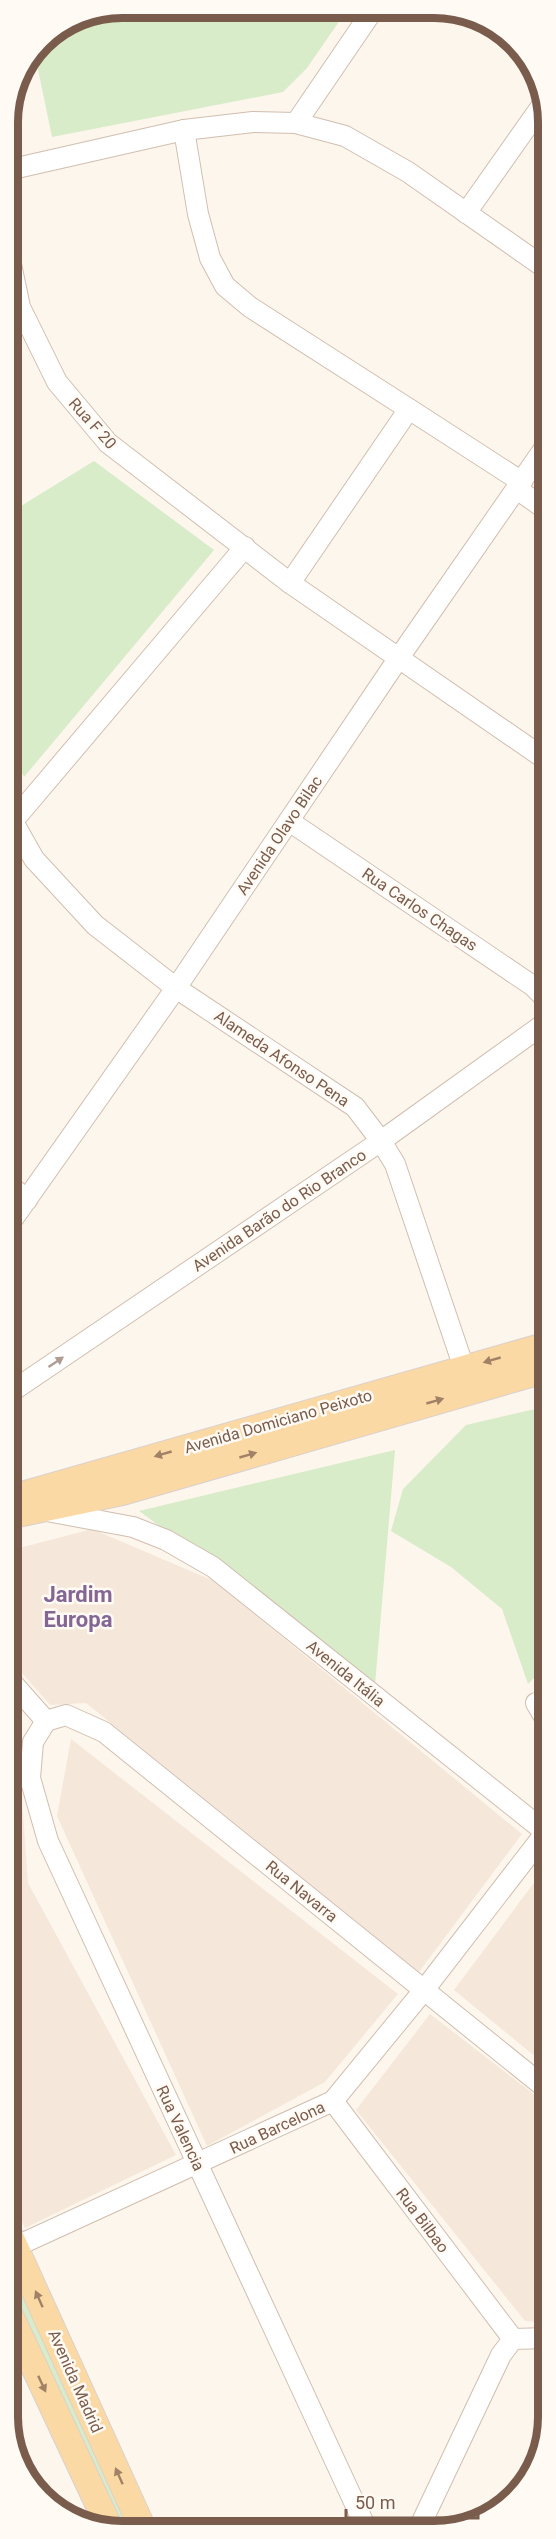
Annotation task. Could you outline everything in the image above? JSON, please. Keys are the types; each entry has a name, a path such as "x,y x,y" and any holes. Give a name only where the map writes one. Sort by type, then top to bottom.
{"main road":[{"name":"Avenida Domiciano Peixoto","path":"18,1496 538,1347"},
{"name":"Avenida Domiciano Peixoto","path":"18,1514 122,1492 538,1373"},
{"name":"Avenida Madrid","path":"18,2258 139,2521"},
{"name":"Avenida Madrid","path":"18,2333 105,2519"}],"street":[{"path":"296,123 368,18"},
{"path":"466,213 537,112"},
{"path":"18,168 184,130 253,122 296,123 345,136 408,172 538,263"},
{"path":"184,130 198,214 210,258 225,286 250,306 409,409 519,485 538,502"},
{"name":"Rua F 20","path":"18,293 21,306 57,382 108,443 290,584 538,754"},
{"path":"290,584 409,409"},
{"name":"Avenida Olavo Bilac","path":"18,1212 176,988 398,659 538,457"},
{"path":"18,808 245,547"},
{"name":"Rua Carlos Chagas","path":"289,820 538,991"},
{"name":"Alameda Afonso Pena","path":"18,831 34,859 95,924 176,988 355,1107 381,1141 394,1164 464,1368"},
{"name":"Avenida Barão do Rio Branco","path":"18,1387 381,1141 538,1028"},
{"path":"18,1192 27,1200"},
{"path":"122,1492 122,1511 133,1527"},
{"name":"Avenida Itália","path":"41,1510 133,1527 166,1540 213,1567 538,1826"},
{"path":"18,1689 46,1721"},
{"name":"Rua Navarra","path":"46,1721 66,1715 104,1732 538,2082"},
{"name":"Rua Valencia","path":"46,1721 33,1742 30,1778 48,1841 363,2521"},
{"name":"Rua Barcelona","path":"18,2240 197,2163 333,2101 538,1844"},
{"name":"Rua Bilbao","path":"333,2101 513,2339"},
{"path":"422,2521 501,2355 513,2339 538,2338"}],"shaded area":[{"path":"92,1529 214,1581 522,1834 419,1972 86,1703 50,1705 18,1668 18,1548"},
{"path":"71,1739 398,1994 325,2082 207,2146 57,1816"},
{"path":"18,1742 28,1883 176,2155 25,2228 18,2212"},
{"path":"538,1877 538,2059 454,1990"},
{"path":"430,2014 538,2097 538,2322 525,2321 356,2110"}],"green space":[{"path":"122,18 341,18 307,68 283,92 52,137 37,63 53,44 70,32 89,24"},
{"path":"94,461 214,550 24,777 18,766 18,508"},
{"path":"538,1408 538,1674 528,1684 502,1609 451,1567 391,1531 403,1489 466,1425"},
{"path":"395,1450 375,1685 139,1511"},
{"path":"18,2280 129,2521 115,2520 18,2314"}],"district":[{"name":"Jardim Europa","path":"78,1607"}]}
